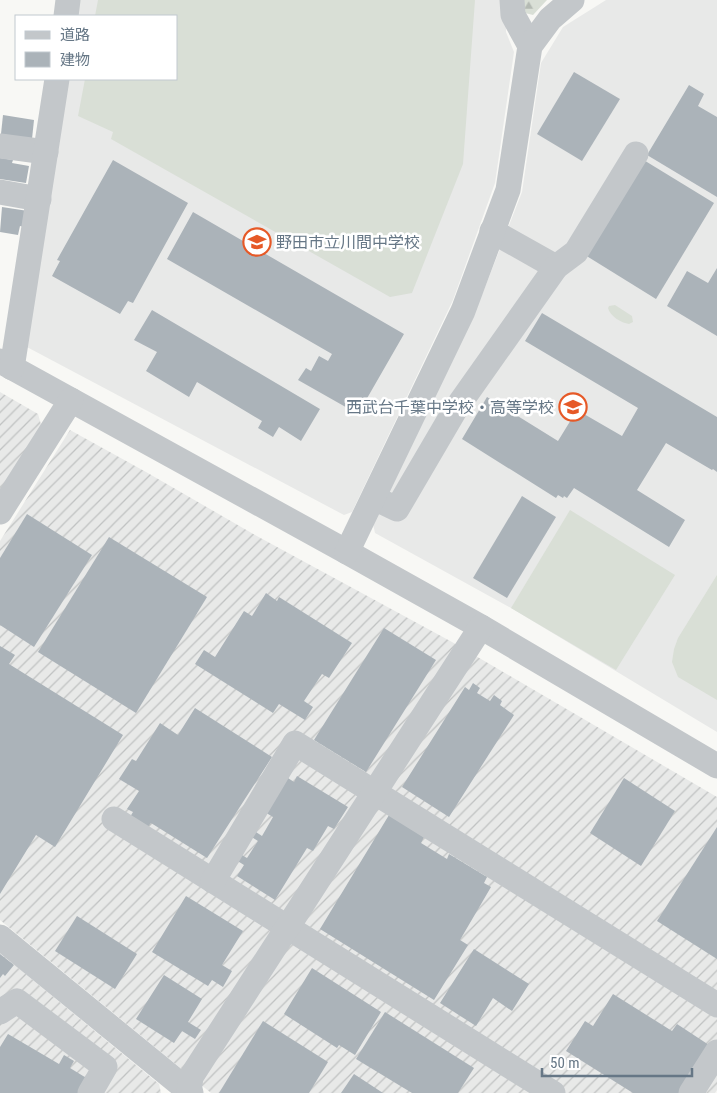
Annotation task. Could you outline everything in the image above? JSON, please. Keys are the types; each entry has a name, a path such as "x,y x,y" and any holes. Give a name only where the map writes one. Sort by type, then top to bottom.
{"street":[{"path":"66,15 68,0"},
{"path":"512,0 513,15 530,46"},
{"path":"348,552 463,311 508,190 530,46 550,19 572,0"},
{"path":"57,80 39,199 6,364 481,627 717,766"},
{"path":"0,146 46,152"},
{"path":"374,498 397,510 455,410 556,266 576,252 636,154"},
{"path":"0,192 39,199"},
{"path":"492,231 556,266"},
{"path":"0,512 70,400"},
{"path":"190,1092 191,1077 481,627"},
{"path":"213,881 295,743 717,1005"},
{"path":"114,819 553,1093"},
{"path":"0,937 190,1092"},
{"path":"0,1012 17,1001 105,1067 90,1093"},
{"path":"691,1093 717,1052"}],"shaded area":[{"name":"野田市立川間中学校","path":"77,0 506,0 506,32 514,52 495,183 453,300 352,512 344,515 25,346 65,80 178,80 178,15 74,15"},
{"name":"西武台千葉中学校・高等学校","path":"606,0 717,0 717,732 511,608 375,533 373,524 484,290 522,192 541,63 563,27"},
{"path":"0,392 38,414 42,428 0,494"},
{"path":"70,430 255,535 452,642 717,797 717,1090 715,1093 211,1093 0,920 0,541"},
{"path":"0,953 159,1084 161,1093 0,1093"}],"green space":[{"path":"98,0 475,0 463,164 412,293 390,297 111,139 113,132 78,116 85,80 178,80 178,15 95,15"},
{"path":"520,0 547,0 533,15 521,12"},
{"path":"615,305 632,316 633,322 629,324 619,321 613,316 608,308"},
{"path":"570,510 675,575 616,670 511,608"},
{"path":"717,575 717,700 678,677 672,662 678,638"}],"building":[{"path":"574,72 620,99 582,161 537,134"},
{"path":"689,85 704,94 698,106 717,117 717,197 647,155"},
{"path":"3,115 34,120 32,139 1,134"},
{"path":"0,158 13,160 12,163 29,166 26,183 0,179"},
{"path":"642,159 714,203 656,299 585,255"},
{"path":"113,160 188,203 133,303 128,301 120,314 52,276 60,261 57,260"},
{"path":"2,207 28,211 24,227 20,226 18,235 0,232"},
{"path":"193,212 404,334 358,414 298,380 306,368 311,371 319,356 328,361 332,354 167,259"},
{"path":"717,268 717,336 667,306 687,271 708,283"},
{"path":"152,310 320,409 301,441 279,427 273,437 258,428 262,421 197,382 189,397 146,371 157,352 134,340"},
{"path":"542,313 717,417 717,472 666,443 637,490 685,520 669,547 574,488 567,498 558,495 556,498 462,439 487,397 558,441 577,410 622,436 638,408 525,341"},
{"path":"522,496 556,517 507,598 473,578"},
{"path":"27,514 92,555 34,647 0,625 0,558"},
{"path":"109,537 207,597 136,713 38,652"},
{"path":"266,593 277,601 279,597 352,643 329,678 322,674 304,701 313,707 305,720 279,704 273,713 195,664 204,650 215,657 244,611 252,616"},
{"path":"384,628 436,660 366,772 314,740"},
{"path":"0,646 15,655 9,664 123,735 55,847 36,835 0,894"},
{"path":"473,683 480,688 477,693 490,701 494,695 502,701 500,705 514,715 449,817 402,787 465,687 469,690"},
{"path":"195,708 272,757 207,858 151,823 147,828 130,817 133,812 127,809 139,791 119,779 132,759 136,761 160,723 178,735"},
{"path":"285,776 294,782 297,776 348,807 334,829 328,826 313,851 307,848 275,900 237,876 244,865 236,860 240,854 247,858 258,841 250,836 253,830 262,836 273,817 263,811"},
{"path":"624,778 675,811 641,866 590,833"},
{"path":"389,815 424,837 421,843 447,859 449,854 487,877 484,883 491,887 460,940 468,945 434,1000 320,929"},
{"path":"717,827 717,959 657,921"},
{"path":"186,896 243,931 222,965 232,971 223,987 212,980 208,986 152,952"},
{"path":"77,916 137,954 115,989 55,951"},
{"path":"474,949 529,984 512,1011 493,998 476,1026 440,1003"},
{"path":"0,954 14,965 5,976 3,974 0,978"},
{"path":"312,968 381,1012 355,1055 339,1045 337,1048 284,1014"},
{"path":"164,975 202,999 188,1022 201,1030 195,1039 182,1031 174,1043 136,1019"},
{"path":"613,994 672,1031 677,1024 709,1045 679,1093 633,1093 566,1051 585,1021 593,1026"},
{"path":"385,1012 474,1068 458,1093 412,1093 356,1059"},
{"path":"263,1021 328,1062 309,1093 219,1093"},
{"path":"8,1034 59,1064 64,1055 74,1061 70,1068 88,1079 80,1093 0,1093 0,1047"},
{"path":"354,1074 383,1093 341,1093"}],"place":[{"name":"野田市立川間中学校","path":"257,242"},
{"name":"西武台千葉中学校・高等学校","path":"573,407"}]}
